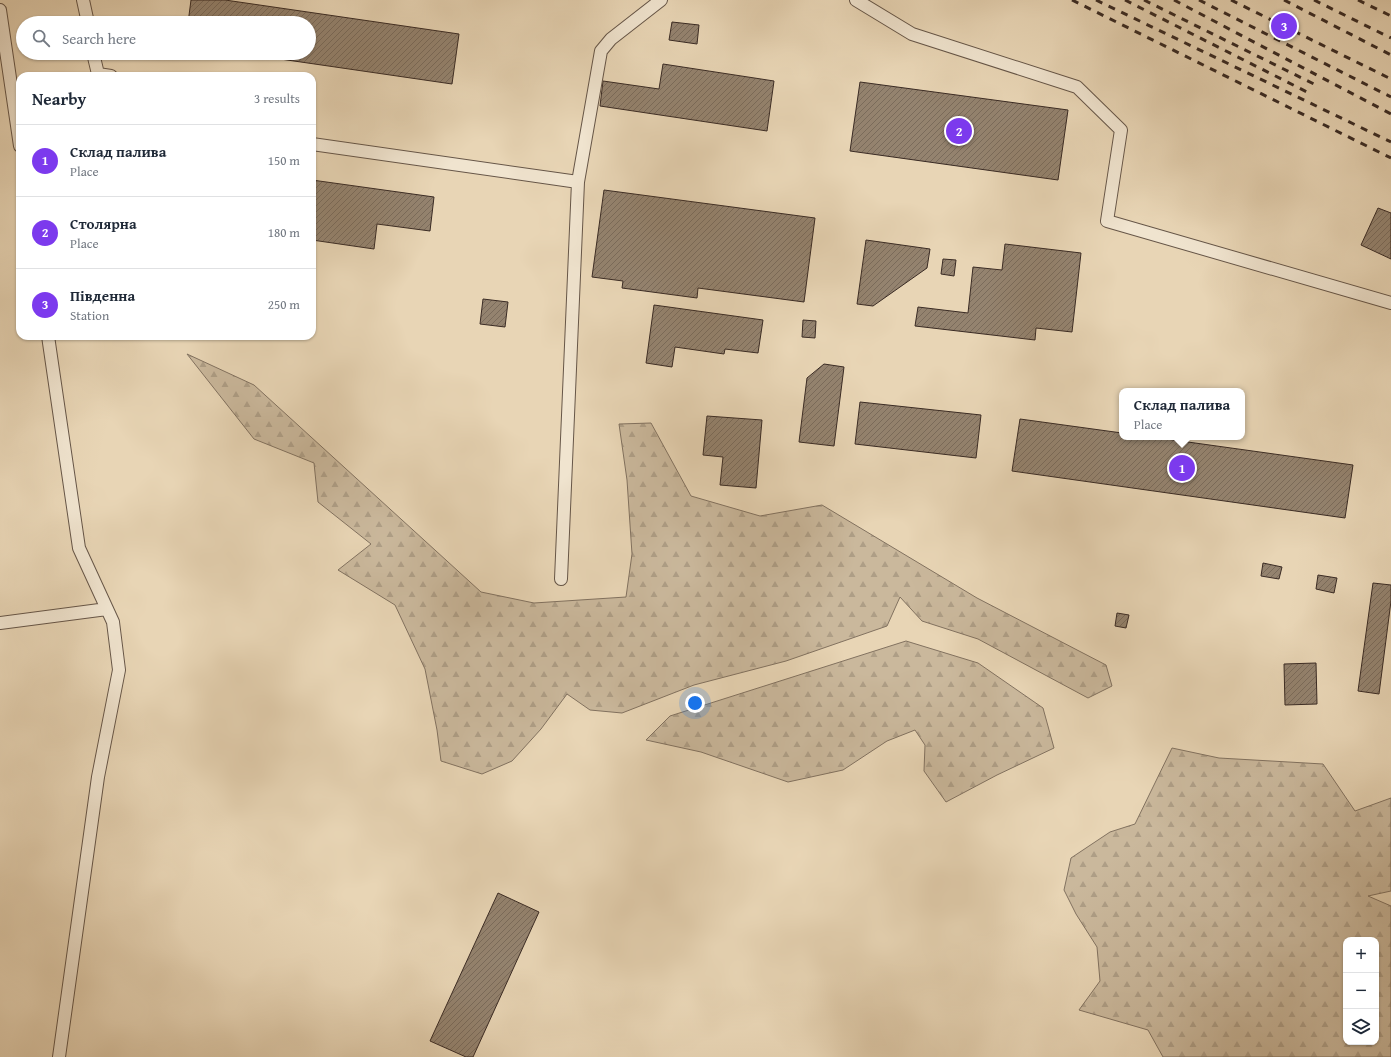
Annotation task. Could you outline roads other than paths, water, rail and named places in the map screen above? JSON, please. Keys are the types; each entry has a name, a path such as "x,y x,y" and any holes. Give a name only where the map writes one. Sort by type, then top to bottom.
{"lane":[{"path":"83,0 86,16"},
{"path":"560,579 578,182 601,51 611,39 661,0"},
{"path":"856,0 912,34 1077,87 1121,130 1107,221 1391,304"},
{"path":"0,10 16,119"},
{"path":"95,60 98,72"},
{"path":"316,145 578,182"},
{"path":"49,340 80,548 113,622 119,670 98,777 59,1057"},
{"path":"0,623 107,608"}],"railway":[{"path":"1072,0 1391,158"},
{"path":"1096,0 1391,142"},
{"path":"1125,0 1311,94"},
{"path":"1144,0 1316,85"},
{"path":"1174,0 1391,114"},
{"path":"1199,0 1391,97"},
{"path":"1231,0 1391,79"},
{"path":"1284,0 1391,55"},
{"path":"1314,0 1391,38"},
{"path":"1358,0 1391,16"}],"place":[{"name":"Південна","path":"1284,26"},
{"name":"Столярна","path":"959,131"},
{"name":"Склад палива","path":"1182,468"}]}
